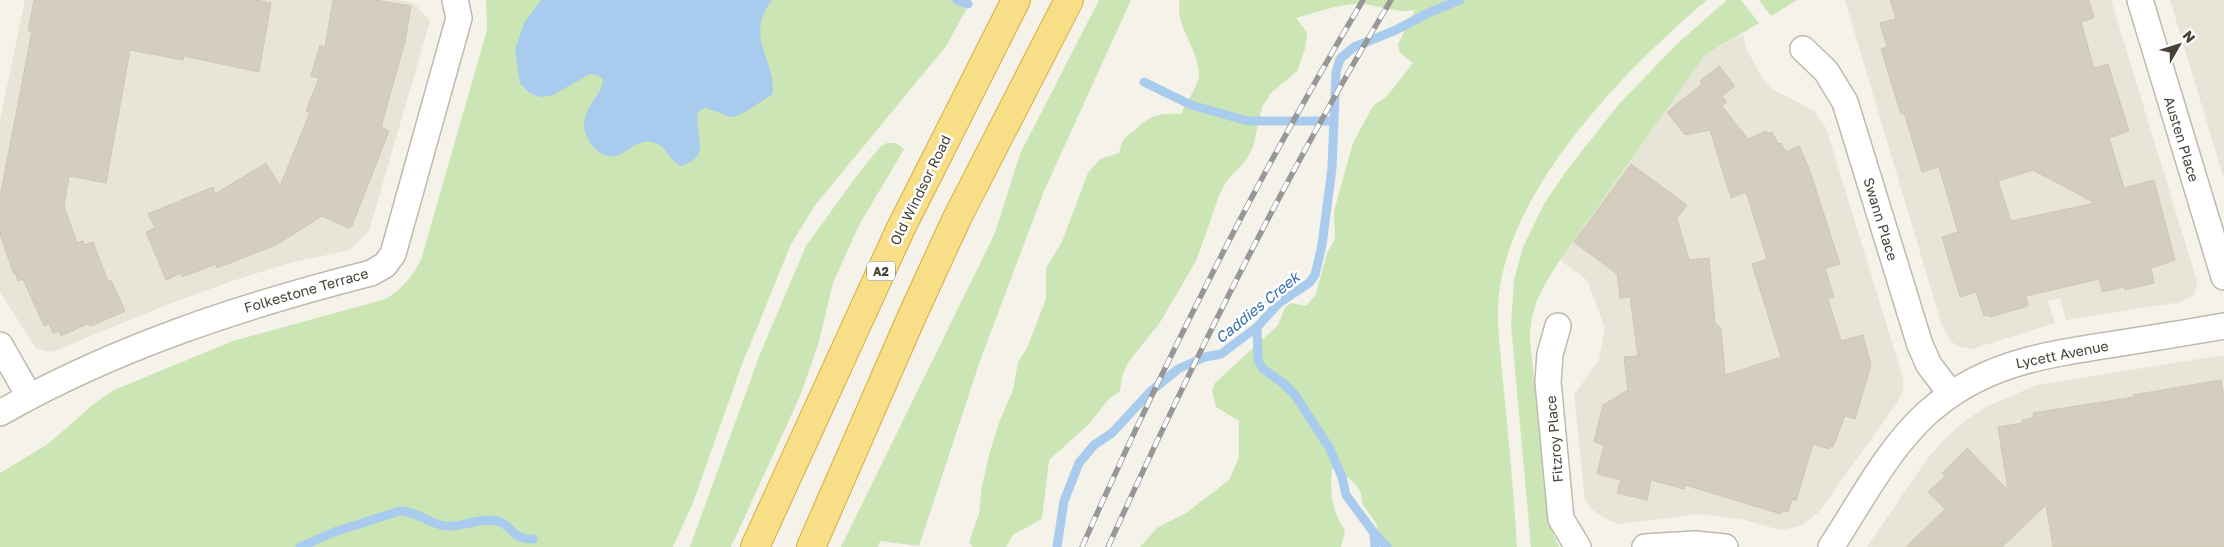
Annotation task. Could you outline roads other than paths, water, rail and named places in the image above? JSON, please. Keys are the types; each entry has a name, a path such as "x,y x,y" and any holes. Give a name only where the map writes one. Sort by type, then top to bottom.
{"highway":[{"name":"Old Windsor Road","path":"755,547 900,230 1016,0"},
{"path":"811,547 957,218 1069,0"}],"street":[{"name":"Folkestone Terrace","path":"0,413 29,396 164,336 235,310 371,273 385,264 393,254 458,18 455,0"},
{"name":"Austen Place","path":"2140,0 2224,277"},
{"name":"Swann Place","path":"1804,49 1826,71 1845,102 1920,345 1929,365 1951,394"},
{"name":"Fitzroy Place","path":"1558,326 1550,354 1548,382 1561,519 1578,547"},
{"name":"Lycett Avenue","path":"1831,547 1905,436 1951,394 1992,371 2032,358 2224,326"},
{"path":"0,345 29,396"},
{"path":"1645,547 1694,544 1725,547"}],"water":[{"path":"541,0 772,0 760,26 763,50 773,83 772,95 735,117 705,108 698,112 699,151 697,157 691,162 681,166 661,146 652,142 637,144 618,156 603,154 591,145 584,126 587,112 602,86 603,80 598,75 590,74 553,95 541,97 531,94 520,84 515,50 524,23"}],"waterway":[{"path":"957,0 968,4"},
{"name":"Caddies Creek","path":"1057,547 1064,501 1079,463 1094,445 1112,433 1150,392 1178,369 1205,357 1221,354 1257,327 1279,303 1309,283 1315,275 1322,245 1332,168 1336,72 1340,59 1354,47 1460,0"},
{"path":"1144,82 1191,105 1248,121 1333,121"},
{"path":"1257,327 1258,360 1263,369 1283,383 1295,395 1330,449 1342,477 1346,495 1374,533 1375,547"},
{"name":"Caddies Creek","path":"300,547 334,532 400,511 412,513 447,526 484,520 497,521 520,537 533,539"},
{"path":"1374,533 1387,547"}],"railway":[{"path":"1082,547 1146,407 1214,269 1286,133 1363,0"},
{"path":"1108,547 1173,407 1277,201 1391,0"}]}
